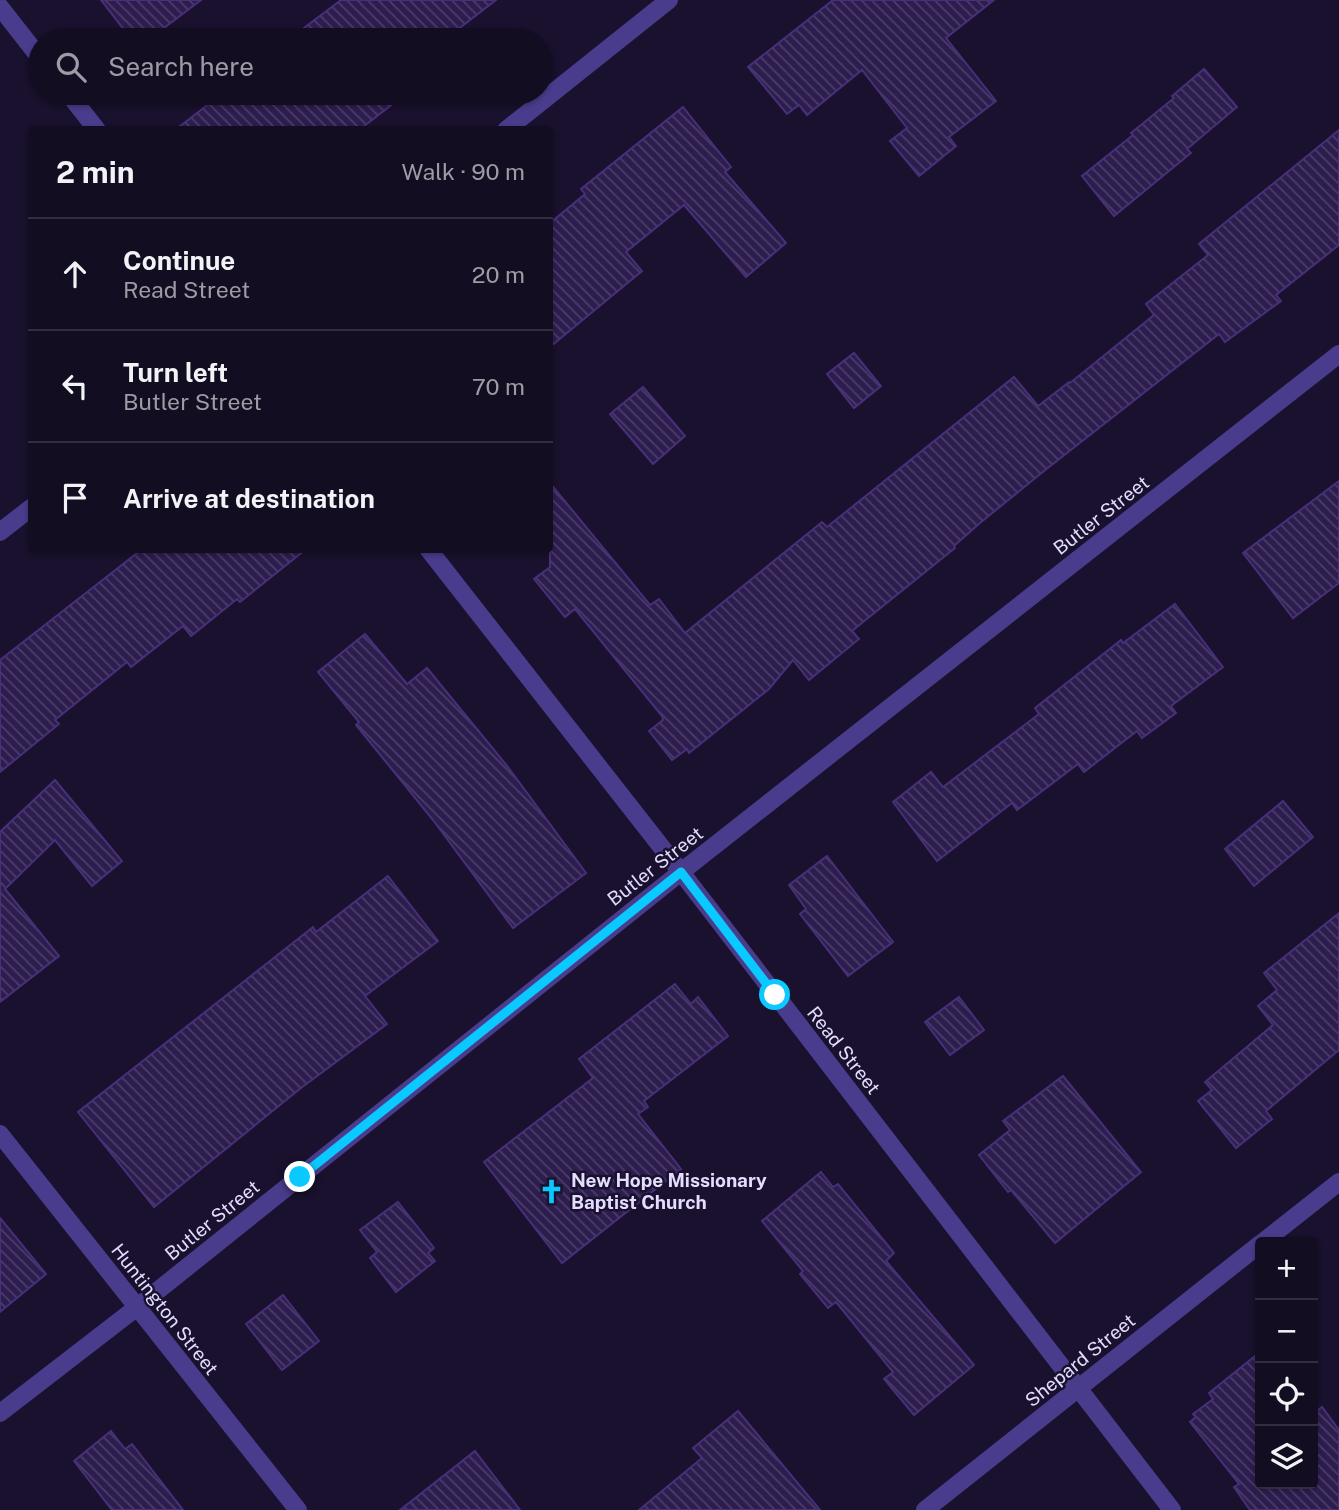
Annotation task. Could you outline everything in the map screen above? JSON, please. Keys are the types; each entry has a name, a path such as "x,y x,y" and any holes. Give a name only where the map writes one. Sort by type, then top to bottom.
{"street":[{"path":"553,93 669,0"},
{"path":"0,7 28,43"},
{"path":"77,105 94,126"},
{"path":"511,126 537,105"},
{"name":"Butler Street","path":"0,1413 1339,354"},
{"path":"0,532 28,510"},
{"name":"Read Street","path":"431,553 681,872 1172,1510"},
{"name":"Huntington Street","path":"0,1134 298,1510"},
{"name":"Shepard Street","path":"1269,1237 1339,1182"},
{"name":"Shepard Street","path":"925,1510 1255,1248"}],"building":[{"path":"101,0 201,0 164,28 123,28"},
{"path":"341,0 496,0 460,28 304,28"},
{"path":"833,0 994,0 946,38 996,101 949,137 956,146 919,176 890,141 907,128 862,70 807,115 799,105 787,114 748,67"},
{"path":"1204,69 1237,107 1187,149 1191,153 1114,216 1082,176 1133,135 1131,133"},
{"path":"207,105 391,105 364,126 180,126"},
{"path":"683,107 731,167 725,172 786,243 746,277 684,205 626,252 642,271 553,345 553,221 585,194 581,189"},
{"path":"1339,130 1339,245 1276,295 1281,301 1225,342 1219,334 1044,471 980,523 954,546 955,548 852,631 859,639 809,680 793,660 769,689 689,753 687,749 672,760 649,731 663,720 662,716 575,609 565,617 534,579 550,567 550,553 553,553 553,487 650,605 659,599 685,633 822,522 827,527 1014,377 1038,406 1070,383 1154,315 1146,304 1208,255 1199,244"},
{"path":"854,353 881,386 854,408 827,374"},
{"path":"643,387 685,436 653,464 610,414"},
{"path":"1339,481 1339,583 1293,618 1243,553"},
{"path":"137,553 301,553 240,602 237,599 191,636 183,626 131,667 127,662 55,720 59,724 0,772 0,660"},
{"path":"1175,604 1223,667 1171,706 1176,713 1142,738 1137,731 1084,772 1078,764 1017,810 1012,803 937,861 893,802 931,772 943,787 1039,714 1035,708 1121,640 1123,643"},
{"path":"365,634 407,684 427,668 508,767 586,873 513,928 433,820 356,725 359,722 318,672"},
{"path":"55,780 122,861 92,886 55,840 5,889 59,956 0,1002 0,832"},
{"path":"1283,801 1313,837 1254,886 1225,849"},
{"path":"827,856 893,942 848,976 800,914 806,909 789,885"},
{"path":"388,876 438,941 365,996 387,1024 301,1088 154,1207 78,1112 313,927 316,932"},
{"path":"1339,913 1339,1050 1266,1111 1272,1119 1236,1148 1198,1101 1212,1090 1205,1082 1273,1025 1258,1006 1277,990 1264,973"},
{"path":"675,984 691,1004 698,997 728,1036 644,1101 648,1107 638,1114 681,1169 562,1263 484,1162 593,1078 579,1059"},
{"path":"959,997 984,1030 950,1055 925,1022"},
{"path":"1063,1076 1141,1172 1055,1243 1011,1190 1008,1192 979,1155 1010,1130 1003,1121"},
{"path":"821,1172 833,1187 838,1184 894,1253 886,1261 974,1365 914,1415 884,1379 893,1372 836,1302 828,1308 800,1274 803,1271 762,1221"},
{"path":"398,1202 434,1248 428,1253 435,1261 396,1292 370,1258 377,1252 360,1230"},
{"path":"0,1218 46,1274 0,1312"},
{"path":"283,1295 319,1341 282,1370 246,1324"},
{"path":"1255,1356 1255,1489 1318,1489 1318,1410 1322,1407 1339,1430 1339,1510 1250,1510 1234,1487 1239,1484 1190,1422 1196,1417 1193,1414 1213,1399 1209,1393"},
{"path":"738,1411 820,1510 639,1510 702,1458 693,1448"},
{"path":"111,1431 125,1449 132,1444 183,1510 112,1510 74,1461"},
{"path":"475,1451 520,1510 400,1510"}],"place":[{"name":"New Hope Missionary Baptist Church","path":"551,1191"}],"route":[{"path":"300,1177 681,872 775,995"}]}
